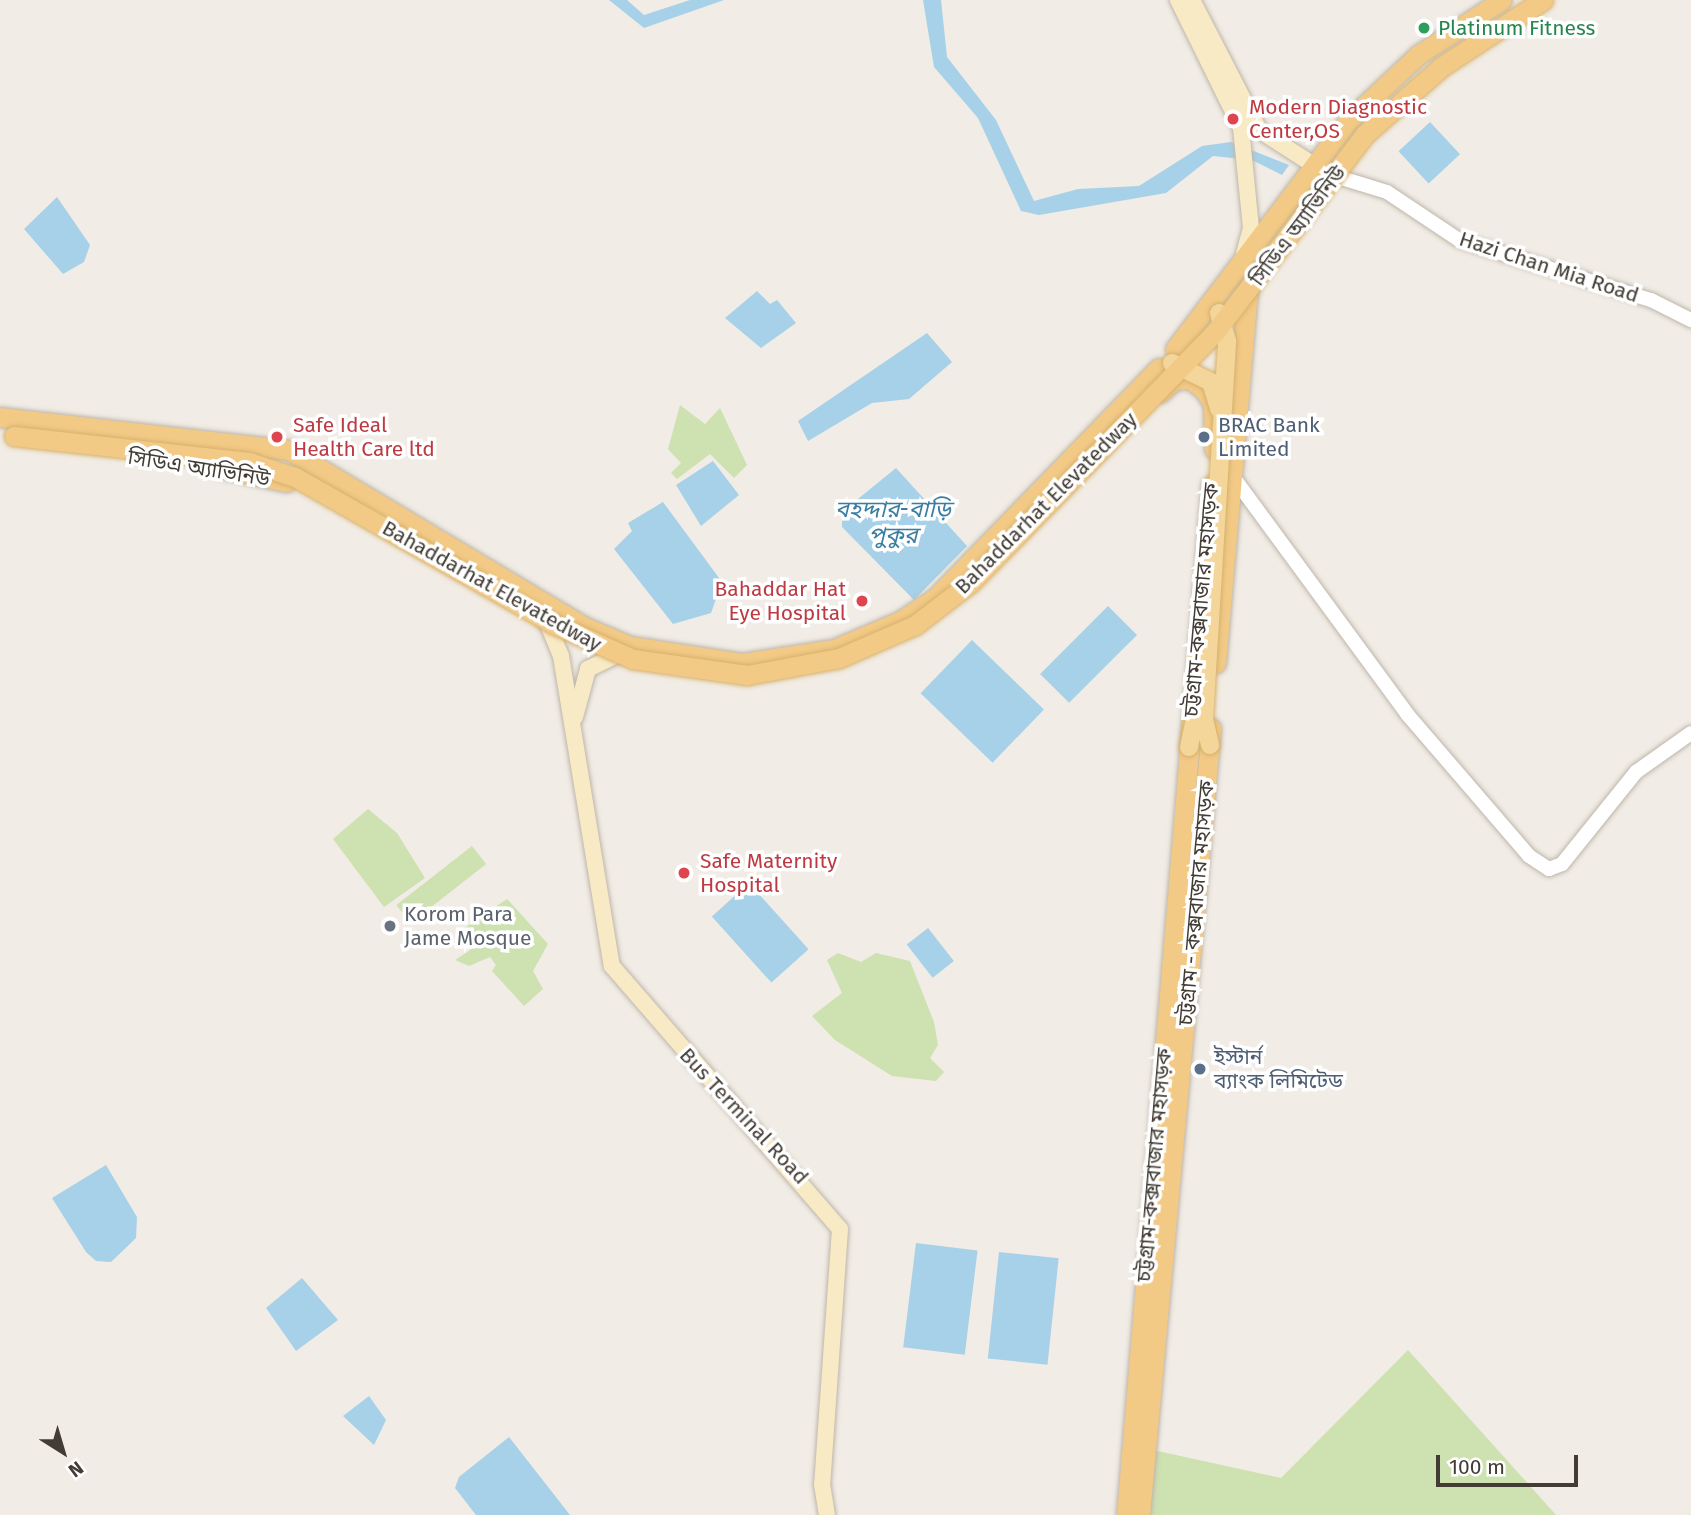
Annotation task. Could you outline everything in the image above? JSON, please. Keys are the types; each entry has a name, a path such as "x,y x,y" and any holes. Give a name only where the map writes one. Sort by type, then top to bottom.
{"highway":[{"path":"1311,167 1395,75 1502,0"},
{"name":"Bahaddarhat Elevatedway","path":"1222,317 1324,167 1369,116 1434,59 1520,0"},
{"name":"Bahaddarhat Elevatedway","path":"5,429 274,469 596,645 697,671 757,674 839,659 899,634 956,595 1222,317 1364,135 1441,67 1543,0"},
{"name":"সিডিএ অ্যাভিনিউ","path":"1175,366 1248,291 1335,176 1374,131 1441,73 1551,0"},
{"name":"সিডিএ অ্যাভিনিউ","path":"1175,366 1238,264 1311,167"},
{"name":"চট্টগ্রাম - কক্সবাজার মহাসড়ক","path":"1140,1515 1248,291"},
{"name":"Bahaddarhat Elevatedway","path":"5,429 278,459 602,638 694,662 771,663 872,638 942,596 1175,366"},
{"name":"চট্টগ্রাম-কক্সবাজার মহাসড়ক","path":"1126,1515 1189,747 1213,404 1175,366"},
{"name":"সিডিএ অ্যাভিনিউ","path":"5,429 289,483 543,614 626,651 738,673 821,665 901,634 956,595"}],"main road":[{"path":"1178,0 1210,56 1243,137 1251,228 1238,264"},
{"path":"1192,0 1259,130 1311,167 1335,176"},
{"path":"1210,745 1203,719 1225,406 1222,317"},
{"name":"Bus Terminal Road","path":"543,614 561,656 571,733 612,966 840,1228 822,1485 827,1515"},
{"name":"Bus Terminal Road","path":"571,733 588,669 626,651"}],"street":[{"name":"Hazi Chan Mia Road","path":"1335,176 1387,192 1460,240 1651,300 1691,320"},
{"path":"1231,474 1407,714 1529,856 1549,869 1562,864 1636,772 1691,733"}],"green space":[{"path":"680,405 705,424 720,408 747,465 734,478 710,454 677,479 671,473 681,463 668,449"},
{"path":"368,809 397,833 425,878 384,907 333,839"},
{"path":"472,846 486,864 411,923 396,905"},
{"path":"507,899 548,944 533,971 543,989 524,1006 492,971 496,965 490,957 469,966 455,960 473,948 460,931"},
{"path":"838,953 861,962 876,953 910,961 934,1022 938,1045 930,1058 944,1072 936,1081 892,1076 835,1040 812,1016 842,993 827,960"},
{"path":"1408,1350 1556,1515 1149,1515 1153,1450 1281,1478"}],"water":[{"path":"609,0 627,0 644,15 690,0 724,0 644,28"},
{"path":"923,0 941,0 947,57 996,120 1034,201 1078,189 1139,186 1202,146 1231,142 1289,165 1282,175 1252,160 1213,156 1166,193 1039,215 1021,211 978,118 934,67"},
{"path":"1430,122 1460,154 1429,184 1399,151"},
{"path":"57,197 90,245 84,262 63,274 24,229"},
{"path":"757,291 770,304 777,300 796,323 761,348 725,318"},
{"path":"927,333 952,362 909,399 872,403 808,441 798,421"},
{"path":"713,461 739,495 701,526 676,485"},
{"name":"বহদ্দার-বাড়ি পুকুর","path":"896,468 967,546 914,600 842,527 842,512"},
{"path":"663,502 722,582 711,613 673,624 614,549 632,531 628,523"},
{"path":"1108,606 1137,635 1069,703 1040,674"},
{"path":"972,640 1044,709 993,763 921,693"},
{"path":"749,883 809,949 771,983 712,916"},
{"path":"928,928 954,961 933,978 907,945"},
{"path":"106,1165 137,1217 136,1238 111,1262 96,1261 86,1252 52,1198"},
{"path":"916,1243 978,1251 965,1355 903,1347"},
{"path":"999,1252 1059,1258 1047,1365 988,1358"},
{"path":"302,1278 338,1320 296,1351 266,1308"},
{"path":"369,1396 386,1420 374,1445 343,1416"},
{"path":"509,1437 570,1515 476,1515 455,1488 459,1477"}],"place":[{"name":"Platinum Fitness","path":"1424,28"},
{"name":"Modern Diagnostic Center,OS","path":"1233,119"},
{"name":"Safe Ideal Health Care ltd","path":"277,437"},
{"name":"BRAC Bank Limited","path":"1204,437"},
{"name":"Bahaddar Hat Eye Hospital","path":"862,601"},
{"name":"Safe Maternity Hospital","path":"684,873"},
{"name":"Korom Para Jame Mosque","path":"390,926"},
{"name":"ইস্টার্ন ব্যাংক লিমিটেড","path":"1200,1069"}]}
